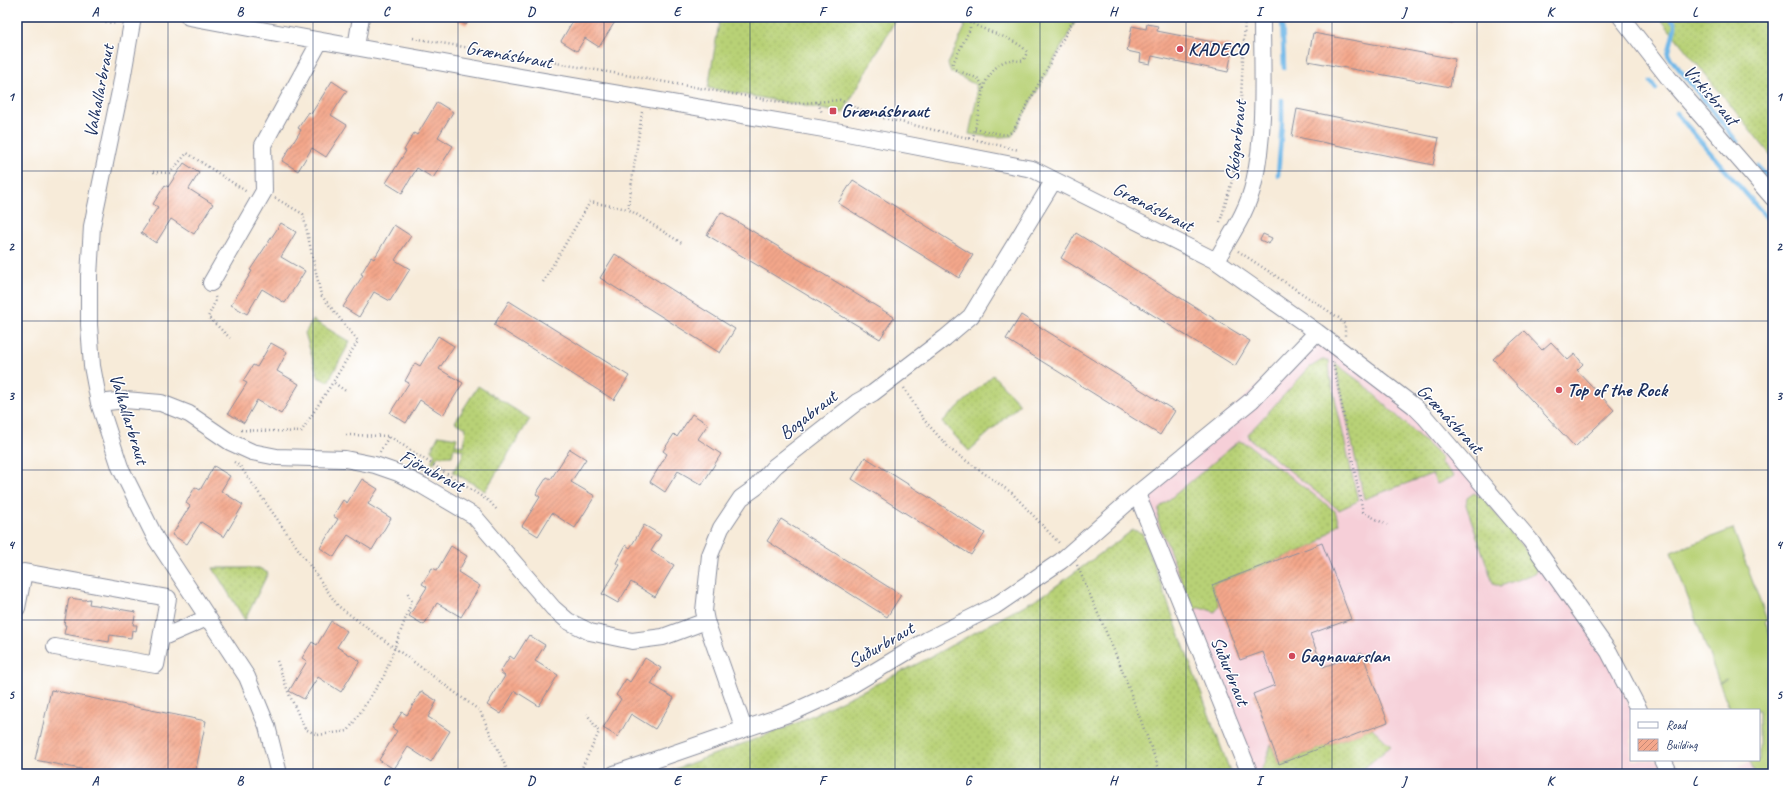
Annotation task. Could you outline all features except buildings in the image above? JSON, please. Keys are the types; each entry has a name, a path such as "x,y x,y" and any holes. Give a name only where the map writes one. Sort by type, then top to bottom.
{"street":[{"name":"Grænásbraut","path":"189,17 356,48 847,133 1032,169 1216,261 1339,348 1426,417 1530,540 1609,652 1638,709"},
{"path":"356,48 361,17"},
{"name":"Skógarbraut","path":"1216,261 1242,216 1254,182 1260,142 1262,17"},
{"name":"Virkisbraut","path":"1621,17 1671,81 1773,198"},
{"name":"Valhallarbraut","path":"132,22 120,91 92,226 89,276 89,325 92,366 99,403 120,467 156,539 247,677 267,726 279,774"},
{"path":"211,283 261,195 263,145 320,41"},
{"name":"Bogabraut","path":"744,729 706,621 704,610 710,555 722,528 741,498 755,488 775,466 857,402 873,392 945,338 971,316 1054,180"},
{"name":"Suðurbraut","path":"614,774 643,769 744,729 791,713 852,685 928,640 995,606 1061,561 1137,494 1252,400 1317,332"},
{"name":"Fjörubraut","path":"99,403 125,400 161,403 189,414 230,442 252,452 277,457 345,459 375,465 398,473 474,516 553,608 568,621 590,632 632,642 663,637 706,621"},
{"name":"Suðurbraut","path":"1137,494 1250,774"},
{"path":"17,608 24,572 168,598 156,665 55,646"},
{"path":"161,638 207,618"},
{"path":"1664,761 1670,774"}],"path":[{"path":"82,17 132,22"},
{"path":"963,17 970,23 1019,44 1027,52 1024,60 1019,62 1007,60 994,69 985,83 974,138"},
{"path":"975,129 1006,135 1013,131 1074,17"},
{"path":"1220,224 1238,160 1246,17"},
{"path":"970,23 966,38 952,65 954,69 979,79 984,91"},
{"path":"413,38 532,60"},
{"path":"628,210 648,79"},
{"path":"152,172 170,173 187,153 261,195 302,214 321,295 358,341 302,432 240,430"},
{"path":"543,282 590,202 628,210 683,244"},
{"path":"1226,244 1339,318 1345,325 1346,330 1333,361 1333,367 1364,512 1387,525"},
{"path":"211,283 216,300 208,317 230,338"},
{"path":"333,382 347,392"},
{"path":"346,435 389,436 490,502 498,511"},
{"path":"234,461 240,466 338,606 480,711 509,774"},
{"path":"277,661 289,694 305,729 318,735 348,731 384,676 412,602 407,592"},
{"path":"579,774 599,732 587,714"}],"shaded area":[{"path":"1317,332 1414,406 1609,652 1631,709 1630,761 1664,761 1670,774 1250,774 1137,494"},
{"path":"1753,761 1760,761 1773,774 1721,774"}],"green space":[{"path":"720,17 897,17 843,113 708,88"},
{"path":"959,17 1078,17 1012,136 1002,137 969,134 977,97 976,85 951,72 948,64 965,27"},
{"path":"1659,17 1773,17 1773,158"},
{"path":"313,320 350,342 328,382 318,377 305,333"},
{"path":"1322,360 1329,360 1330,376 1358,501 1339,510 1250,439 1248,434 1309,368"},
{"path":"1335,363 1363,384 1442,458 1440,462 1454,476 1437,484 1432,474 1364,499"},
{"path":"993,375 1020,404 969,451 942,422"},
{"path":"478,386 530,419 485,491 453,472 463,455 463,450 454,448 452,456 438,456 434,463 431,462 435,454 431,450 439,435 457,438 455,445 464,446 466,428 455,422"},
{"path":"1239,441 1247,444 1335,511 1339,523 1316,545 1212,585 1219,605 1215,612 1200,607 1193,610 1158,521 1159,508"},
{"path":"1474,493 1483,498 1534,561 1537,568 1535,573 1501,586 1493,583 1466,505 1467,498"},
{"path":"1733,529 1767,620 1765,621 1773,644 1773,774 1755,774 1749,761 1760,761 1760,709 1730,709 1671,552"},
{"path":"1133,530 1142,533 1231,774 662,774 790,726 921,662 1045,594"},
{"path":"213,568 259,568 268,573 245,620"},
{"path":"1372,728 1391,746 1357,774 1258,774 1265,763 1271,744 1279,764"}],"waterway":[{"path":"1282,17 1284,68"},
{"path":"1670,17 1675,23 1675,27 1668,55 1737,142"},
{"path":"1651,82 1656,89"},
{"path":"1278,175 1282,123 1282,100"},
{"path":"1676,113 1773,225"},
{"path":"1758,166 1773,182"}],"place":[{"name":"KADECO","path":"1180,49"},
{"name":"Grænásbraut","path":"833,111"},
{"name":"Top of the Rock","path":"1559,390"},
{"name":"Gagnavarslan","path":"1292,656"}]}
